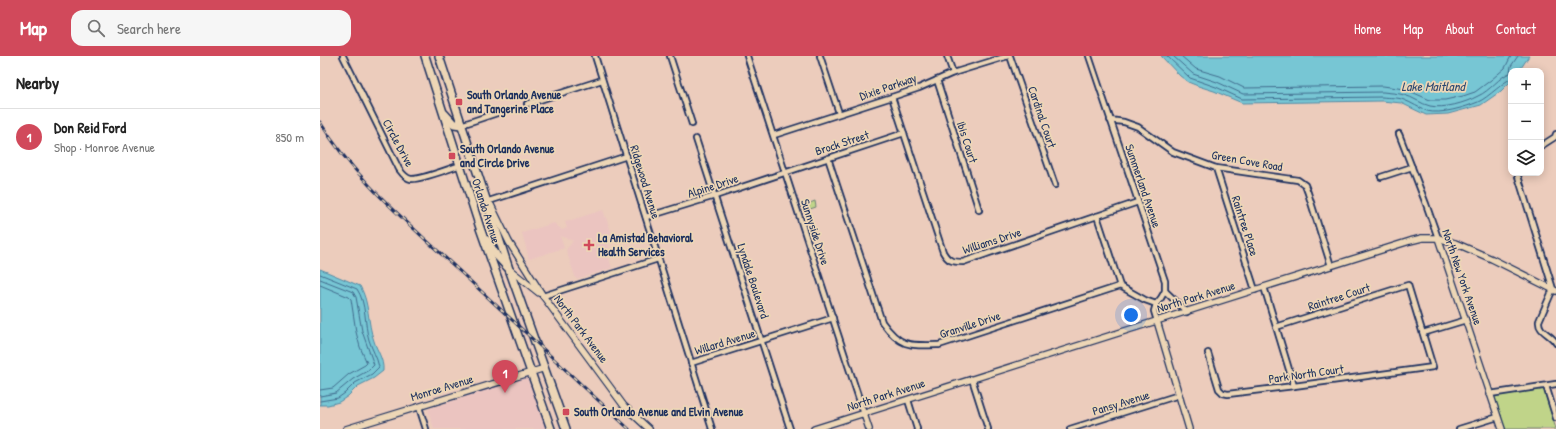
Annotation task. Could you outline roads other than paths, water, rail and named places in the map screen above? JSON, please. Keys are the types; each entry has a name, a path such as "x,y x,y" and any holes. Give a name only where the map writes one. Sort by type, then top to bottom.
{"main road":[{"name":"Orlando Avenue","path":"425,56 480,228 551,429"},
{"name":"Orlando Avenue","path":"439,56 472,161 566,429"},
{"path":"442,111 454,124 461,125"},
{"path":"480,228 497,256 509,269"}],"street":[{"name":"Circle Drive","path":"343,56 399,169 405,176 410,179 421,177 472,161"},
{"name":"Ridgewood Avenue","path":"595,56 712,429"},
{"path":"670,56 692,124"},
{"name":"Sunnyside Drive","path":"748,56 864,414"},
{"path":"820,56 839,113"},
{"path":"948,56 953,73"},
{"name":"Dixie Parkway","path":"774,135 892,97 953,73 1009,56"},
{"name":"Cardinal Court","path":"1009,56 1055,185"},
{"name":"Summerland Avenue","path":"1089,56 1165,281 1165,291"},
{"path":"527,104 602,80"},
{"name":"Ibis Court","path":"937,80 979,210"},
{"name":"Williams Drive","path":"892,97 943,252 946,258 952,262 963,262 1138,202"},
{"path":"461,125 500,112"},
{"name":"Green Cove Road","path":"1110,120 1124,122 1138,127 1173,152 1216,168 1298,180 1305,185 1331,266"},
{"name":"Brock Street","path":"786,172 904,133"},
{"name":"North New York Avenue","path":"1399,134 1438,238 1502,429"},
{"path":"1544,144 1555,138 1556,134"},
{"name":"Lyndale Boulevard","path":"696,139 790,429"},
{"path":"489,201 627,156"},
{"name":"Granville Drive","path":"828,158 882,322 892,335 902,343 920,346 939,346 1120,286"},
{"path":"1381,177 1412,167"},
{"name":"Raintree Place","path":"1216,168 1254,290"},
{"name":"Alpine Drive","path":"646,217 786,172"},
{"path":"1518,176 1554,290 1538,326 1556,343"},
{"name":"North Park Avenue","path":"480,184 509,242 543,296 624,406 648,429"},
{"path":"1098,216 1120,286 1145,300 1156,304"},
{"name":"North Park Avenue","path":"814,429 1422,238 1438,238 1455,243 1492,259 1554,290"},
{"path":"543,296 658,259"},
{"name":"North Park Avenue","path":"509,269 543,296"},
{"name":"Raintree Court","path":"1276,327 1408,285 1423,332"},
{"path":"1264,287 1294,386"},
{"path":"1187,312 1165,291 1156,304 1154,311 1189,429"},
{"name":"Willard Avenue","path":"691,363 833,318"},
{"path":"1423,332 1466,320"},
{"name":"Park North Court","path":"1208,353 1219,389 1223,393 1228,394 1433,367 1423,332"},
{"name":"Monroe Avenue","path":"348,429 545,368"},
{"path":"972,379 988,429"},
{"path":"1490,394 1556,384"},
{"path":"1546,386 1556,418"},
{"name":"Pansy Avenue","path":"1070,429 1179,395"},
{"path":"908,400 917,429"},
{"path":"419,407 426,429"},
{"path":"864,414 869,429"},
{"path":"1460,429 1498,417"}],"water":[{"name":"Lake Maitland","path":"1161,56 1529,56 1521,68 1508,68 1508,84 1501,91 1481,105 1448,114 1426,115 1401,103 1382,101 1242,103 1188,82 1180,76"},
{"path":"320,269 360,286 367,306 370,327 375,345 383,367 383,371 374,378 358,386 348,396 339,402 328,405 320,405"}],"railway":[{"path":"320,122 348,162 381,198 629,429"}],"place":[{"name":"South Orlando Avenue and Tangerine Place","path":"459,102"},
{"name":"South Orlando Avenue and Circle Drive","path":"452,156"},
{"name":"La Amistad Behavioral Health Services","path":"589,245"},
{"name":"Don Reid Ford","path":"505,393"},
{"name":"South Orlando Avenue and Elvin Avenue","path":"566,412"}]}
